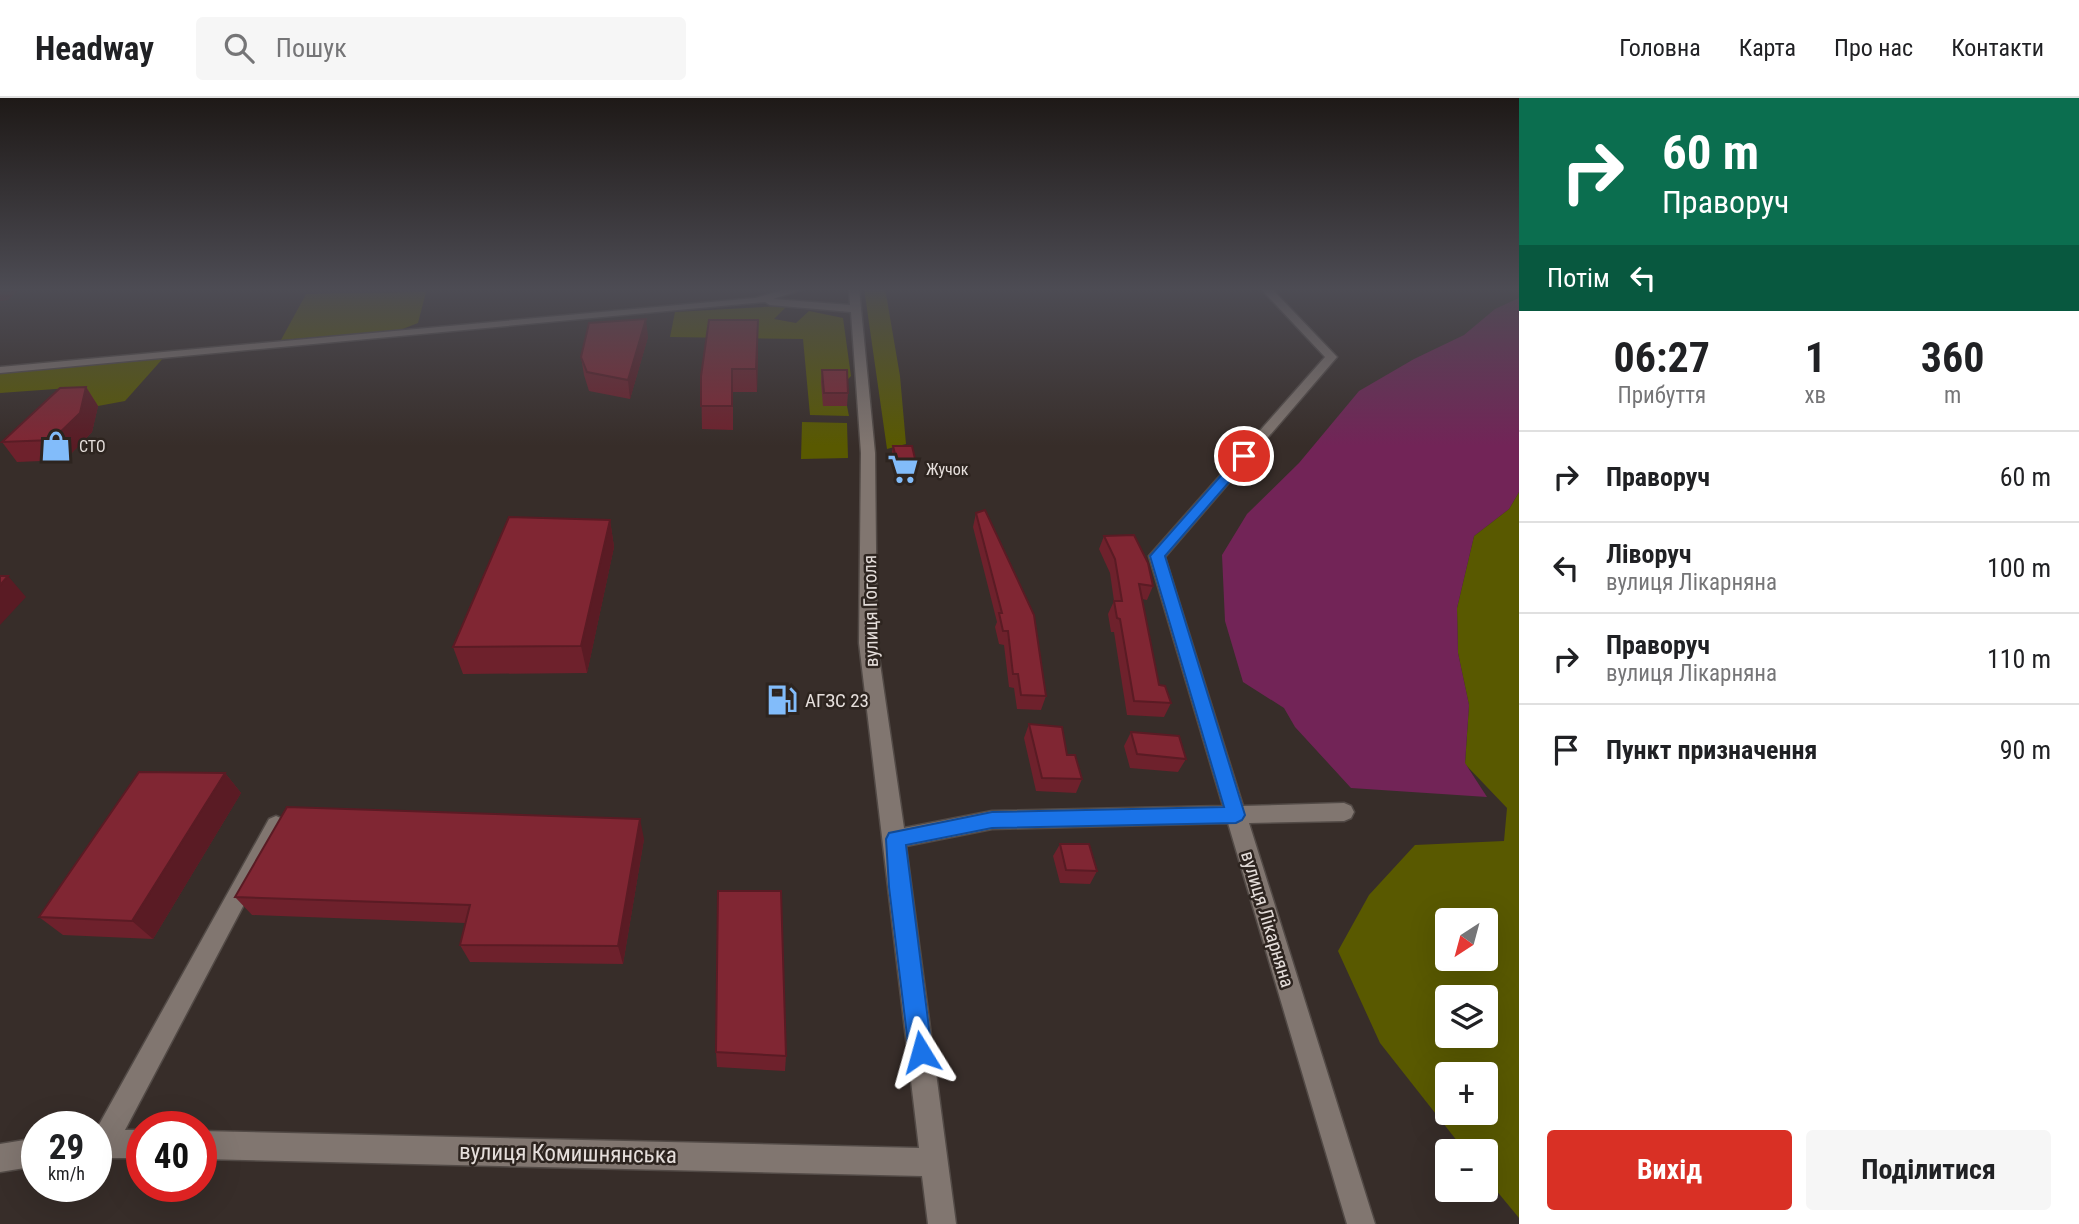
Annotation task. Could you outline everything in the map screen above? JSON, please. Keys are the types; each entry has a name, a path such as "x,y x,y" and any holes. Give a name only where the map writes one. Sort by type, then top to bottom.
{"street":[{"path":"0,370 323,341"},
{"name":"вулиця Гоголя","path":"859,341 868,453 869,652 895,839 942,1224"},
{"name":"вулиця Лікарняна","path":"1315,341 1331,357 1157,556 1361,1224"},
{"path":"895,839 992,820 1344,812"},
{"path":"112,1121 276,825"},
{"name":"вулиця Комишнянська","path":"217,1145 935,1162"},
{"path":"0,1158 21,1155"}],"shaded area":[{"path":"803,341 846,341 851,376 823,405 847,406 849,416 810,415"},
{"path":"872,341 894,341 900,376 906,444 887,449"},
{"path":"1452,341 1519,341 1519,492 1509,509 1474,536 1457,608 1458,653 1469,705 1465,763 1487,797 1351,788 1295,727 1284,708 1243,682 1225,621 1222,555 1247,514 1299,463 1359,391"},
{"path":"166,355 125,401 73,407 83,387 0,393 0,370"},
{"path":"802,422 847,423 848,458 801,459"},
{"path":"1519,492 1519,1218 1498,1193 1498,1139 1456,1139 1445,1125 1498,1125 1498,1062 1435,1062 1435,1113 1380,1043 1338,951 1369,895 1415,845 1504,841 1507,808 1465,764 1469,705 1458,653 1457,608 1474,536 1509,509"}],"building":[{"path":"585,341 640,341 628,380 587,372 581,357"},
{"path":"706,341 757,341 756,369 732,369 732,406 701,406 701,376"},
{"path":"822,370 847,370 848,393 824,393"},
{"path":"86,387 80,413 52,440 2,442 60,388"},
{"path":"893,446 912,446 917,467 898,466"},
{"path":"985,510 1034,615 1046,696 1021,695 1018,674 1013,674 1008,631 1003,631 999,613 1002,613 976,513"},
{"path":"509,517 610,520 581,646 453,647"},
{"path":"1134,535 1148,563 1153,586 1139,584 1159,685 1165,686 1171,703 1134,701 1120,619 1117,618 1114,601 1122,601 1115,559 1104,536"},
{"path":"0,576 8,576 0,585"},
{"path":"1029,724 1062,727 1067,755 1075,755 1082,779 1042,778"},
{"path":"1131,732 1179,736 1186,759 1137,754"},
{"path":"139,772 225,773 132,921 39,917"},
{"path":"287,807 640,819 618,946 460,945 470,905 235,897"},
{"path":"1060,844 1089,844 1097,871 1066,870"},
{"path":"718,891 781,891 786,1056 716,1052"}],"place":[{"name":"СТО","path":"56,446"},
{"name":"Жучок","path":"903,469"},
{"name":"АГЗС 23","path":"782,700"}],"route":[{"path":"921,1052 895,839 992,820 1236,815 1157,556 1244,456"}]}
